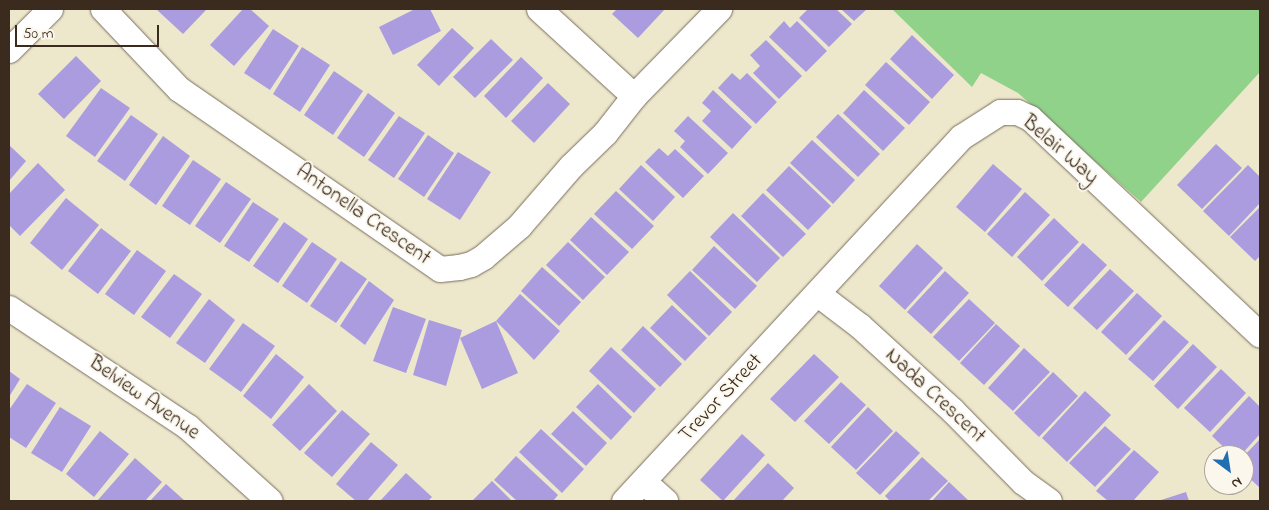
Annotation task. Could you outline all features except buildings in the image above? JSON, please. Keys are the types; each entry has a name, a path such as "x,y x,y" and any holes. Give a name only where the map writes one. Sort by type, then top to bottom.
{"street":[{"path":"9,50 50,9"},
{"name":"Antonella Crescent","path":"103,9 180,89 440,268 471,264 499,244 519,226 571,166 605,133 634,96 719,9"},
{"path":"539,9 634,96"},
{"name":"Belair Way","path":"818,294 961,138 1000,112 1017,112 1030,118 1260,335"},
{"name":"Trevor Street","path":"624,501 818,294"},
{"name":"Nada Crescent","path":"818,294 860,326 952,410 1023,482 1049,501"},
{"name":"Belview Avenue","path":"9,308 188,427 216,450 259,498"},
{"path":"643,481 665,501"}],"green space":[{"path":"892,9 1260,9 1260,72 1141,202 1018,93 981,73 972,87"}]}
